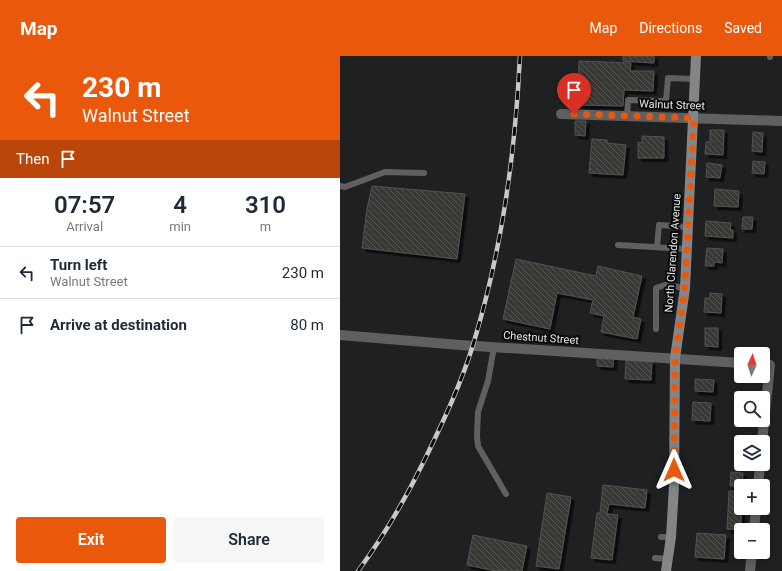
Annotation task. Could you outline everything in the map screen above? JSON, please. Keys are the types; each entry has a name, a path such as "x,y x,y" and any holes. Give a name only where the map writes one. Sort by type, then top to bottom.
{"street":[{"name":"North Clarendon Avenue","path":"666,571 668,559 666,537 674,486 675,358 685,288 696,56"},
{"name":"Walnut Street","path":"561,114 782,121"},
{"name":"Chestnut Street","path":"340,335 494,347 734,362"},
{"path":"762,435 765,383"},
{"path":"750,571 751,559"}],"lane":[{"path":"628,116 628,100 666,101 668,78 696,78"},
{"path":"340,186 345,187 385,172 424,173"},
{"path":"657,247 659,225 688,227"},
{"path":"618,245 687,249"},
{"path":"656,329 656,288 665,285 685,288"},
{"path":"494,347 488,381 478,412 477,436 478,446 506,494"},
{"path":"656,558 668,559"}],"building":[{"path":"623,56 654,56 654,63 623,61"},
{"path":"579,61 631,63 630,71 654,71 653,91 624,90 623,106 578,105"},
{"path":"575,121 586,121 585,136 575,135"},
{"path":"710,130 724,130 723,155 705,154 706,142 710,142"},
{"path":"753,132 763,133 762,152 752,151"},
{"path":"642,136 664,137 664,158 638,158 638,142 642,143"},
{"path":"592,139 607,140 607,143 626,145 623,175 589,173"},
{"path":"753,161 765,162 764,174 752,173"},
{"path":"707,163 722,165 720,178 706,177"},
{"path":"372,186 465,194 457,259 362,248 367,209"},
{"path":"715,189 739,191 738,207 714,206"},
{"path":"743,217 753,217 752,229 742,229"},
{"path":"706,221 731,223 730,230 733,230 733,238 705,236"},
{"path":"707,248 723,249 722,263 714,262 714,266 705,266"},
{"path":"516,259 596,276 598,266 642,276 633,317 641,319 637,339 601,332 604,316 590,313 593,300 557,293 550,329 503,319"},
{"path":"710,293 722,294 721,313 704,312 705,298 710,298"},
{"path":"705,328 718,328 718,347 705,346"},
{"path":"597,355 614,356 613,367 597,366"},
{"path":"626,360 652,361 651,380 625,379"},
{"path":"695,379 714,380 713,392 695,391"},
{"path":"693,402 711,403 710,421 692,420"},
{"path":"731,472 743,473 743,479 734,479 734,486 730,486"},
{"path":"603,485 647,490 645,508 609,504 607,514 618,515 612,560 591,558 597,513 600,513"},
{"path":"729,491 734,491 734,515 741,515 741,523 734,523 734,530 727,529"},
{"path":"547,493 571,497 559,569 536,566"},
{"path":"697,533 726,535 724,559 695,557"},
{"path":"473,535 527,546 522,571 496,571 467,565"}],"railway":[{"path":"358,571 386,530 418,474 451,403 473,345 492,273 506,202 515,130 520,56"}],"route":[{"path":"574,114 694,118 685,288 675,358 674,470"}]}
